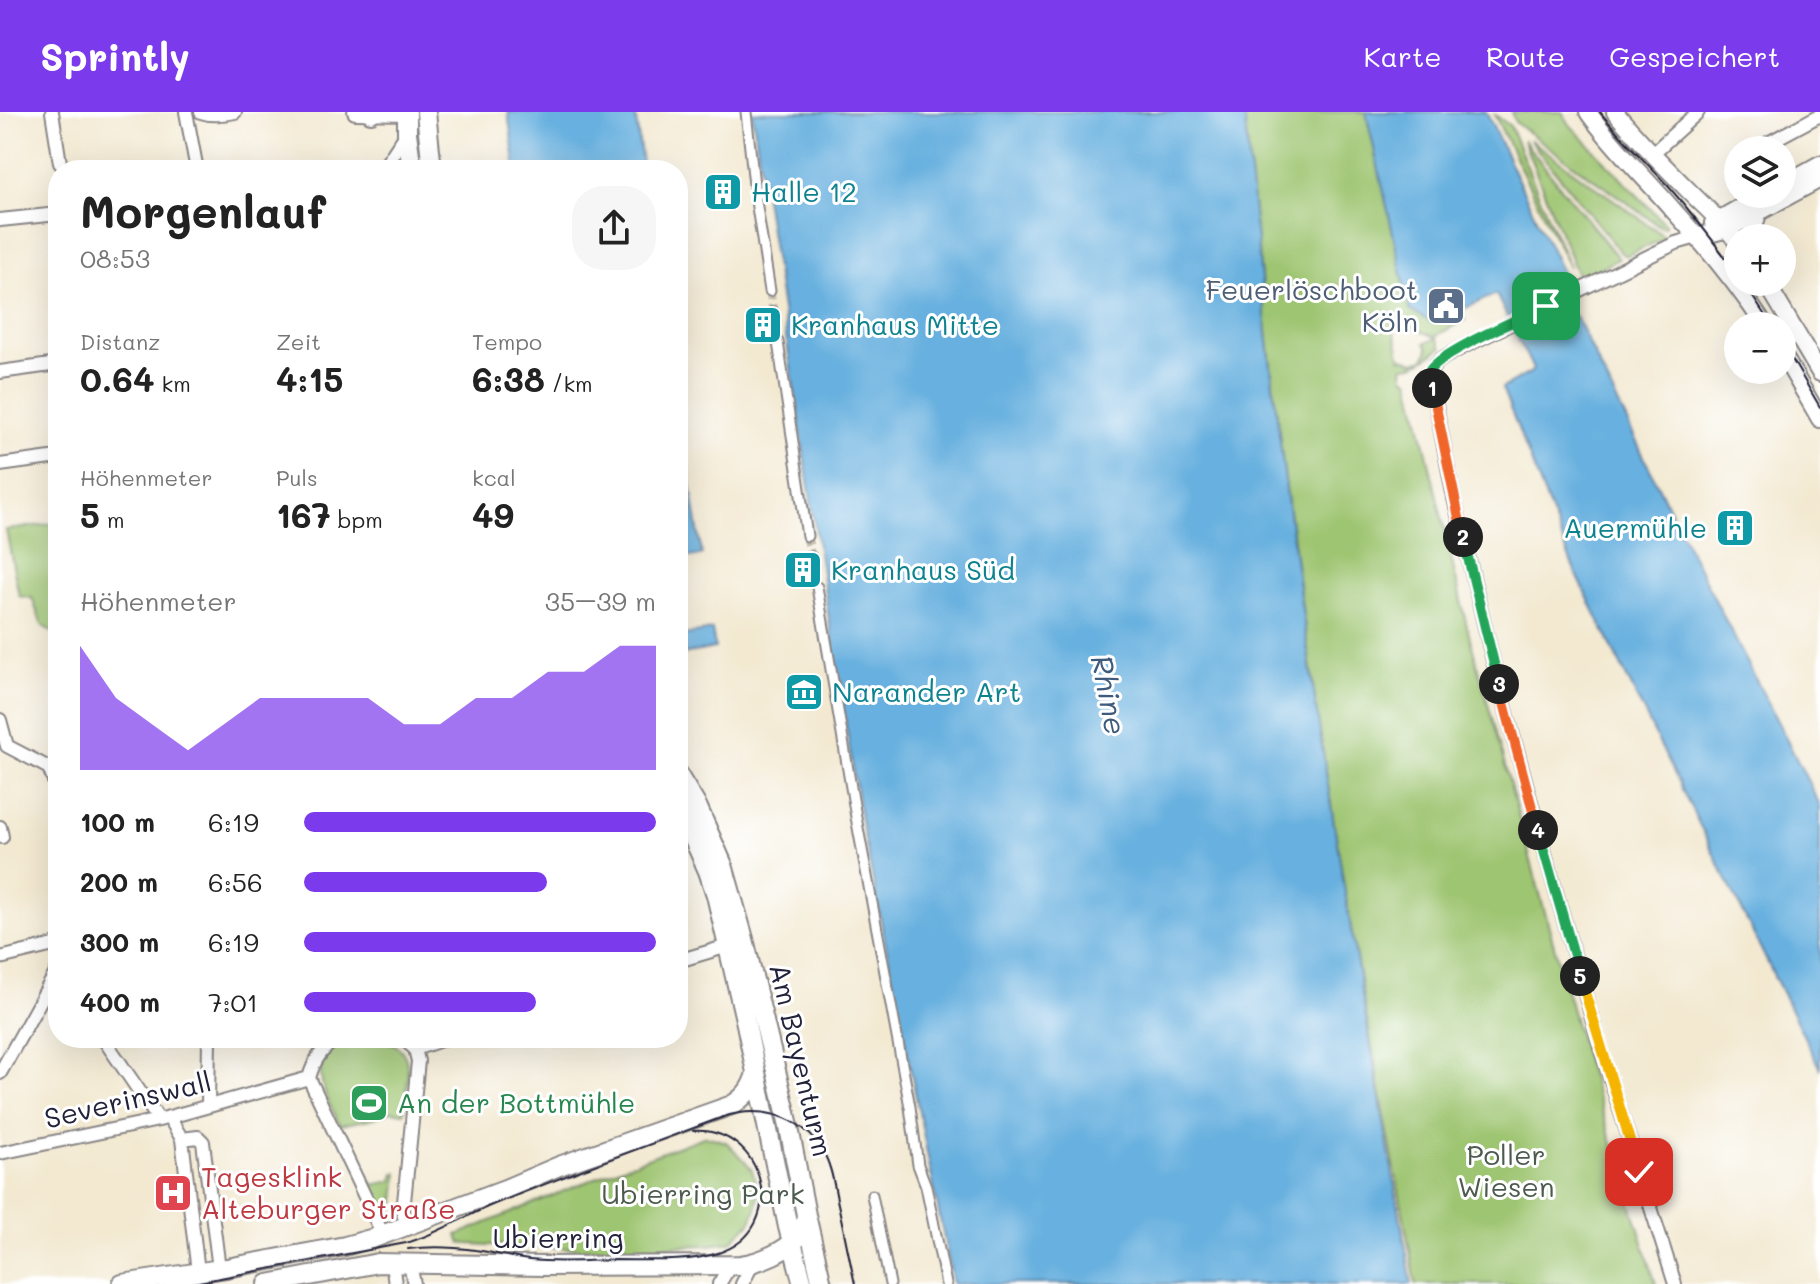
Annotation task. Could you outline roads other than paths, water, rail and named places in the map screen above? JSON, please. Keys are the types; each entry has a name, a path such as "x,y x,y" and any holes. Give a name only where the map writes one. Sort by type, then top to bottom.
{"main road":[{"path":"1588,112 1697,237 1755,312"},
{"path":"1615,112 1652,154 1725,224"},
{"path":"411,160 407,113 427,119 431,160"},
{"path":"1796,177 1820,164"},
{"path":"1739,224 1820,179"},
{"path":"1735,224 1750,208"},
{"path":"1755,224 1758,214"},
{"path":"1697,237 1724,230"},
{"path":"1774,296 1820,373"},
{"path":"1796,377 1820,419"},
{"name":"Am Bayenturm","path":"688,792 718,854 737,918 756,1073 802,1278"},
{"name":"Am Bayenturm","path":"688,826 708,871 728,946 746,984 776,1071 822,1284"},
{"path":"732,1105 747,1092 756,1073 770,1078 776,1071"},
{"path":"732,1105 753,1110 770,1120 795,1156"},
{"name":"Ubierring","path":"122,1284 345,1246 414,1224 559,1166 732,1105"},
{"path":"753,1263 771,1256 800,1235 806,1215"},
{"path":"389,1233 403,1236 401,1264"},
{"path":"753,1263 793,1266 802,1278"},
{"name":"Ubierring","path":"268,1284 370,1264 730,1266 753,1263"}],"street":[{"path":"52,112 60,160"},
{"path":"186,112 195,160"},
{"path":"201,112 235,112"},
{"path":"355,112 407,113"},
{"path":"746,112 770,291"},
{"path":"1652,154 1698,112"},
{"path":"1781,136 1820,115"},
{"path":"389,160 407,133"},
{"path":"0,220 48,215"},
{"path":"1675,1284 1604,1058 1495,669 1451,484 1430,370 1436,363 1546,306 1676,243 1697,237"},
{"path":"778,342 807,536"},
{"path":"0,372 48,365"},
{"path":"0,465 48,458"},
{"path":"817,587 873,938 910,1107 918,1165 926,1186 946,1284"},
{"path":"0,720 4,748 48,766"},
{"path":"0,958 48,946"},
{"path":"688,958 728,946"},
{"path":"0,1073 48,988"},
{"path":"111,1048 182,1139 198,1272"},
{"path":"208,1105 209,1048"},
{"path":"326,1048 315,1061 309,1078 389,1233"},
{"path":"414,1224 403,1212 418,1061 415,1049 418,1048"},
{"name":"Severinswall","path":"0,1153 164,1118 309,1078"},
{"path":"182,1139 198,1137 203,1142 219,1269"},
{"path":"872,1195 890,1284"},
{"path":"742,1284 753,1263"},
{"path":"395,1284 401,1264"},
{"path":"401,1264 414,1284"},
{"path":"719,1284 730,1266"}],"water":[{"path":"508,112 635,112 642,160 515,160"},
{"name":"Rhine","path":"752,112 1244,112 1274,396 1312,679 1412,1284 953,1284 861,820"},
{"path":"1366,112 1486,112 1565,279 1536,294 1549,320 1567,313 1576,317 1680,531 1820,805 1820,1069 1571,562 1502,388 1533,369 1496,294 1433,323 1410,310"},
{"path":"688,468 702,555 688,557"},
{"path":"712,630 715,648 688,653 688,634"}],"tunnel":[{"path":"770,291 773,312"},
{"path":"775,322 778,342"},
{"path":"807,536 811,557"}],"tram line":[{"path":"1600,112 1677,197 1724,256"},
{"path":"1752,296 1763,312"},
{"path":"1796,366 1820,407"},
{"path":"188,1284 406,1243 610,1159 723,1117 751,1112 791,1121 803,1128 822,1150 832,1176 855,1284"},
{"path":"408,1249 458,1248 561,1262 681,1260 718,1253 741,1241 755,1223 761,1203 760,1181 752,1161 737,1145 717,1134 693,1131"}],"place":[{"name":"Halle 12","path":"723,192"},
{"name":"Feuerlöschboot Köln","path":"1446,306"},
{"name":"Kranhaus Mitte","path":"763,325"},
{"name":"Auermühle","path":"1735,528"},
{"name":"Kranhaus Süd","path":"803,570"},
{"name":"Narander Art","path":"804,692"},
{"name":"An der Bottmühle","path":"369,1103"},
{"name":"Tagesklink Alteburger Straße","path":"173,1193"}],"park label":[{"name":"Poller Wiesen","path":"1506,1171"},
{"name":"Ubierring Park","path":"703,1194"}]}
